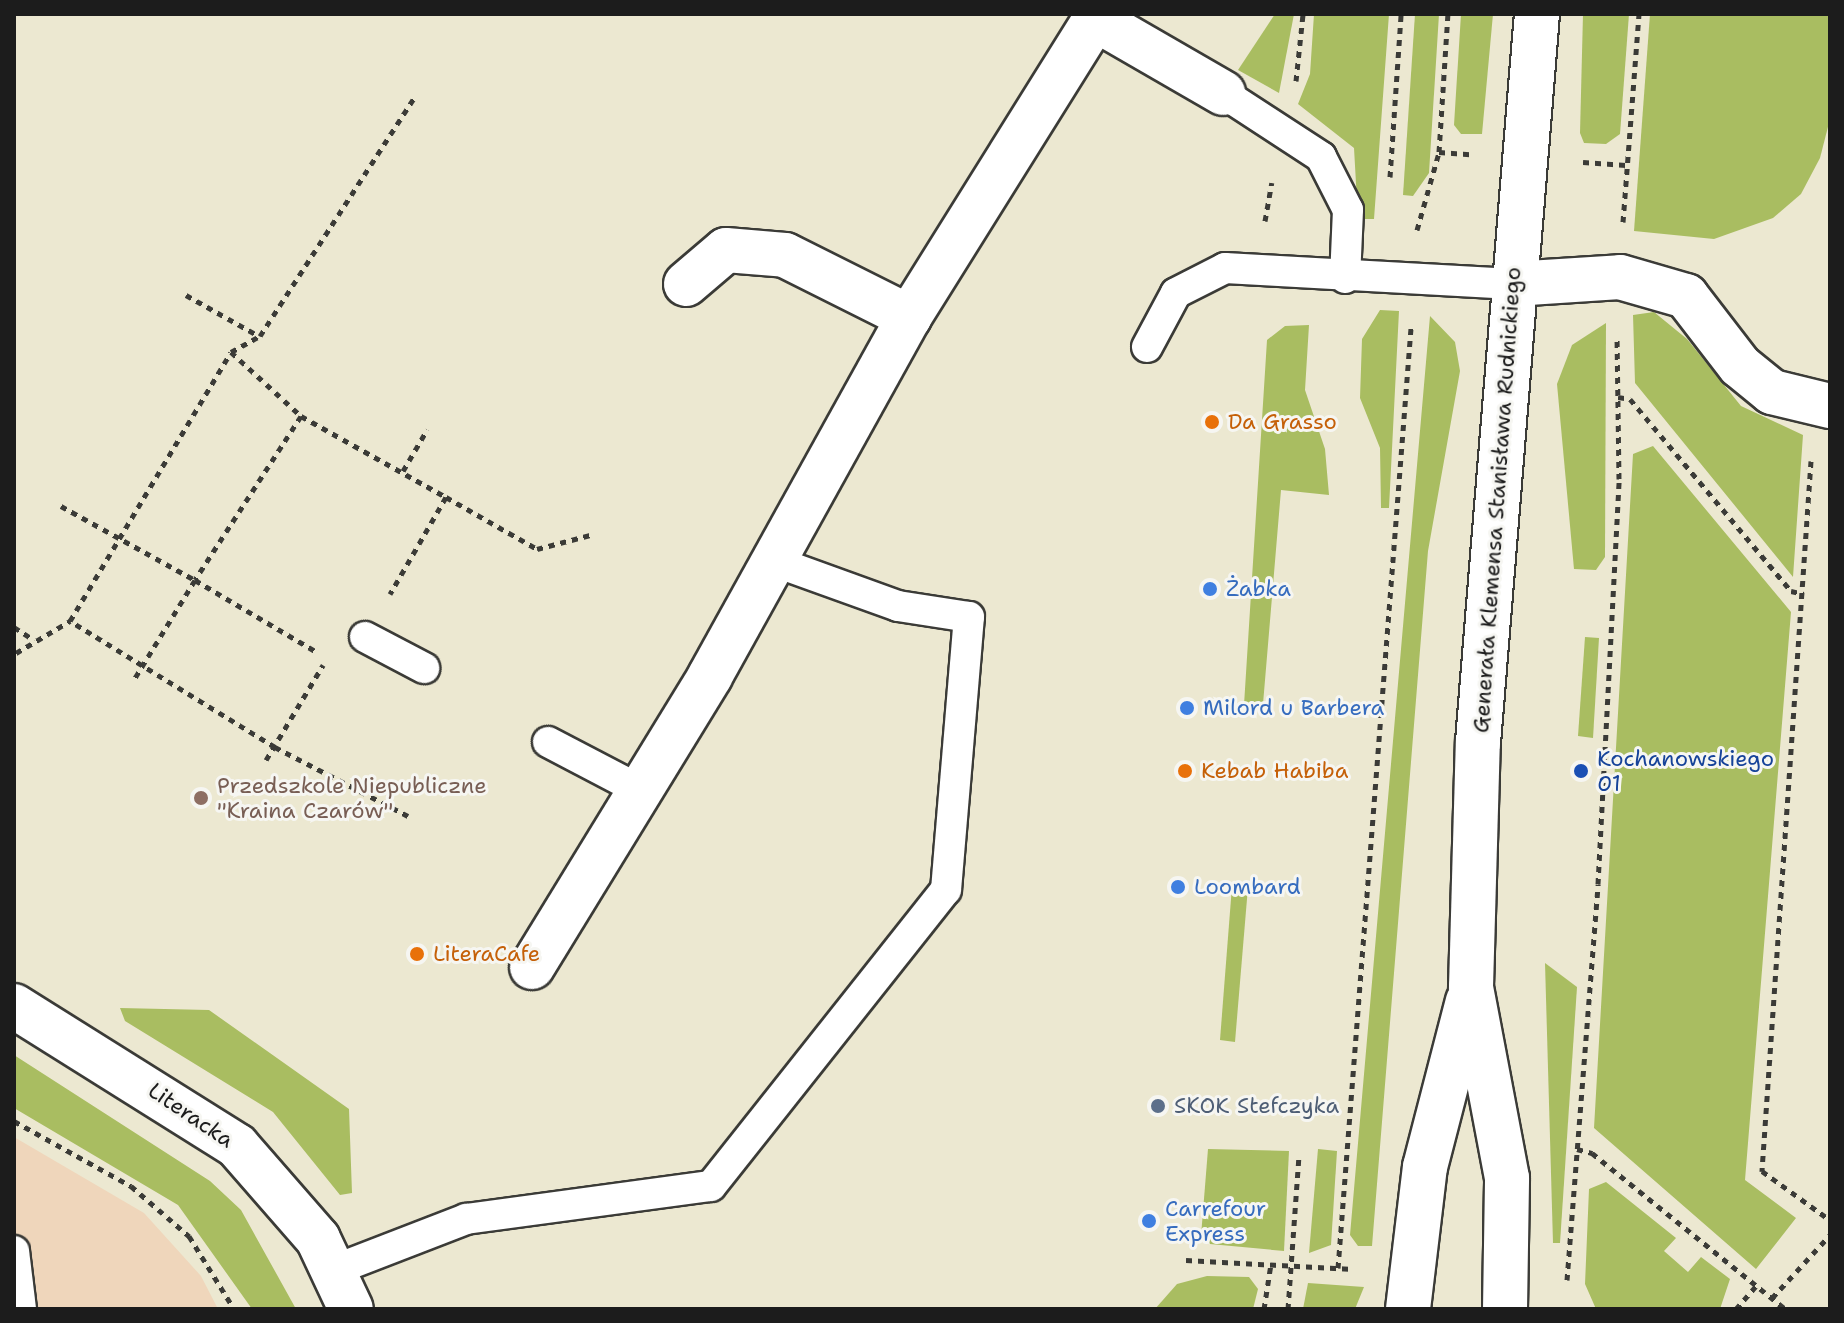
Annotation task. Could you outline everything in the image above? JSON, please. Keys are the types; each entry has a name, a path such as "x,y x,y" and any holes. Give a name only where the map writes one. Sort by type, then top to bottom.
{"street":[{"name":"Generała Klemensa Stanisława Rudnickiego","path":"1505,1309 1507,1178 1471,987 1478,742 1537,14"},
{"path":"532,967 776,562 909,317 1097,16 1223,93"},
{"path":"686,284 726,250 785,255 909,317"},
{"path":"1513,284 1620,277 1686,296 1740,366 1772,392 1822,406"},
{"name":"Generała Klemensa Stanisława Rudnickiego","path":"1410,1290 1425,1167 1471,987"},
{"name":"Literacka","path":"14,1006 237,1146 318,1239 342,1290"}],"lane":[{"path":"1223,93 1321,157 1348,210 1345,278"},
{"path":"1147,347 1176,293 1225,268 1345,278 1414,278 1513,284"},
{"path":"342,1290 466,1219 711,1186 946,890 969,617 898,606 776,562"},
{"path":"365,637 424,668"},
{"path":"548,742 640,790"},
{"path":"14,1251 21,1309"}],"path":[{"path":"1389,185 1401,14"},
{"path":"1338,1268 1417,231 1439,152 1448,14"},
{"path":"1567,1281 1598,884 1620,277 1639,14"},
{"path":"16,653 70,621 231,352 260,336 416,95"},
{"path":"186,295 260,336"},
{"path":"231,352 301,416 537,549 594,534"},
{"path":"1618,397 1630,399 1791,591 1804,594"},
{"path":"1822,406 1804,594 1762,1171 1830,1220"},
{"path":"133,681 301,416"},
{"path":"403,471 427,430"},
{"path":"61,506 195,580 345,669 446,497"},
{"path":"70,621 275,747 408,816"},
{"path":"14,627 34,640"},
{"path":"266,760 327,658"},
{"path":"14,1121 131,1186 178,1226 234,1309"},
{"path":"1577,1149 1592,1153 1785,1309"},
{"path":"1288,1309 1294,1265 1299,1157"},
{"path":"1772,1298 1830,1235"},
{"path":"1186,1260 1338,1268 1410,1290"},
{"path":"1264,1309 1271,1264"},
{"path":"1736,1309 1756,1286"}],"shaded area":[{"path":"14,1137 144,1213 201,1276 218,1309 14,1309"}],"green space":[{"path":"1275,14 1294,14 1279,93 1238,70"},
{"path":"1314,14 1389,14 1374,219 1358,219 1354,148 1298,104 1310,74"},
{"path":"1415,14 1439,14 1429,173 1413,196 1403,195"},
{"path":"1461,14 1493,14 1482,134 1461,134 1454,125"},
{"path":"1583,14 1629,14 1620,134 1606,144 1584,143 1580,133"},
{"path":"1650,14 1830,14 1830,119 1820,158 1801,194 1773,218 1714,239 1634,231"},
{"path":"1380,310 1399,311 1389,508 1381,508 1380,448 1360,398 1362,339"},
{"path":"1654,312 1687,339 1741,406 1803,435 1793,577 1635,383 1633,315"},
{"path":"1430,316 1455,342 1460,371 1428,551 1372,1246 1358,1246 1350,1235"},
{"path":"1606,323 1605,557 1596,570 1574,569 1557,384 1572,345"},
{"path":"1309,325 1305,390 1325,449 1329,495 1281,490 1263,704 1244,705 1267,340 1285,326"},
{"path":"1653,446 1791,612 1745,1180 1796,1218 1756,1269 1594,1128 1633,454"},
{"path":"1585,637 1599,638 1593,738 1578,736"},
{"path":"1232,886 1248,887 1235,1042 1220,1040"},
{"path":"1545,963 1577,987 1560,1243 1553,1243"},
{"path":"120,1008 209,1010 349,1109 352,1193 340,1195 273,1112 125,1021"},
{"path":"14,1055 210,1181 241,1210 296,1309 252,1309 178,1205 14,1108"},
{"path":"1208,1149 1289,1151 1284,1251 1210,1244 1201,1236"},
{"path":"1318,1149 1337,1151 1331,1245 1309,1253"},
{"path":"1606,1182 1676,1238 1664,1251 1688,1272 1701,1257 1730,1279 1720,1309 1596,1309 1585,1284 1589,1189"},
{"path":"1207,1276 1249,1277 1258,1289 1253,1309 1155,1309 1177,1284"},
{"path":"1308,1283 1364,1287 1355,1309 1303,1309"}],"place":[{"name":"Da Grasso","path":"1212,422"},
{"name":"Żabka","path":"1210,589"},
{"name":"Milord u Barbera","path":"1187,708"},
{"name":"Kebab Habiba","path":"1185,771"},
{"name":"Kochanowskiego 01","path":"1581,771"},
{"name":"Przedszkole Niepubliczne \"Kraina Czarów\"","path":"201,798"},
{"name":"Loombard","path":"1178,887"},
{"name":"LiteraCafe","path":"417,954"},
{"name":"SKOK Stefczyka","path":"1158,1106"},
{"name":"Carrefour Express","path":"1149,1221"}]}
